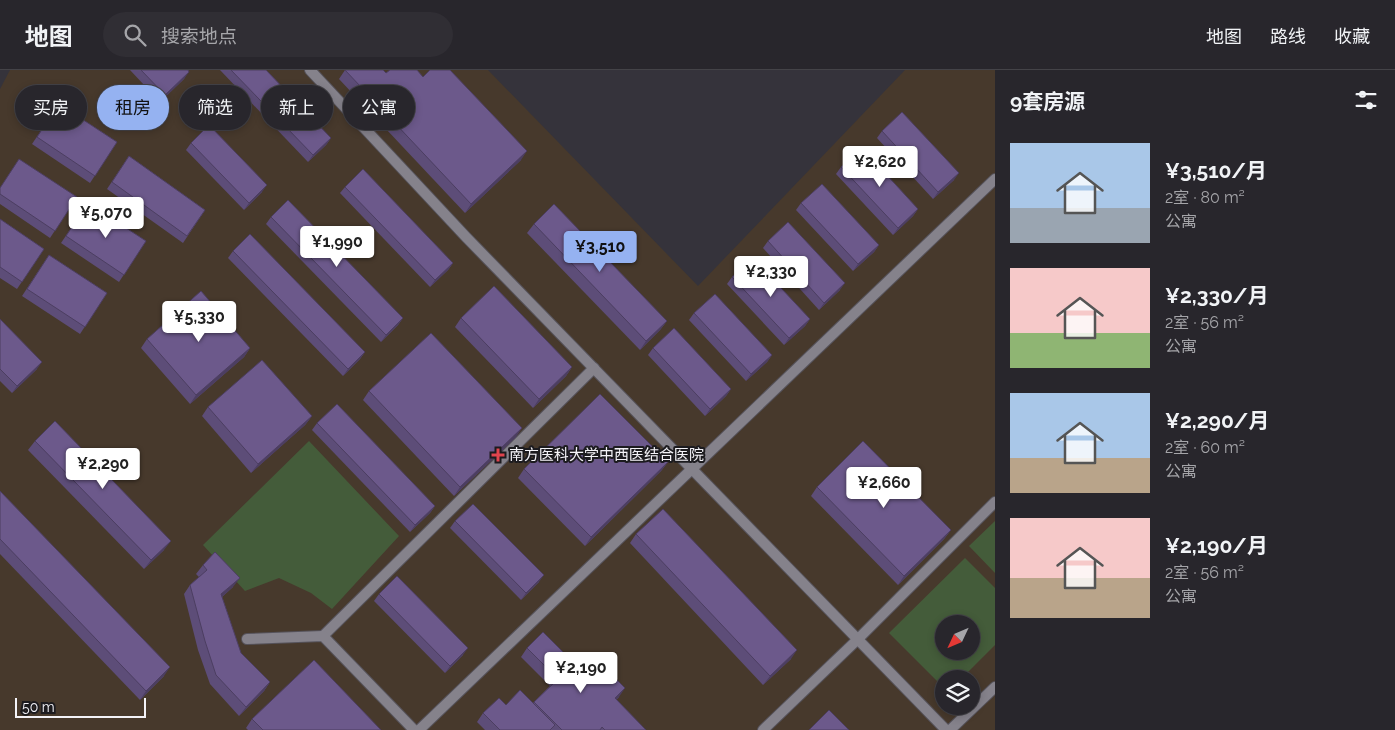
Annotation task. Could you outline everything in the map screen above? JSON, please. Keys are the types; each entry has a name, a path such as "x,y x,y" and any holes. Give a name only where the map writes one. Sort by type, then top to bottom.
{"lane":[{"path":"310,70 466,237 946,730"},
{"path":"419,730 995,179"},
{"path":"247,639 323,636 594,368"},
{"path":"763,730 857,640 995,502"},
{"path":"323,636 414,730"},
{"path":"950,730 995,687"}],"shaded area":[{"name":"南方医科大学中西医结合医院","path":"10,70 488,70 698,286 905,70 995,70 995,730 0,730 0,89"}],"green space":[{"path":"309,441 399,536 332,609 311,593 279,578 245,591 203,545"},
{"path":"995,521 995,573 969,546"},
{"path":"965,558 995,588 995,645 980,660 970,670 935,670 935,679 889,633"}],"building":[{"path":"141,70 188,70 189,72 169,91 169,85 155,85"},
{"path":"231,70 266,70 280,85 261,85 261,101 251,91 251,85 245,85"},
{"path":"345,70 383,70 386,73 390,70 417,70 423,77 430,70 450,70 527,151 471,204 401,130 415,130 415,85 359,85"},
{"path":"902,112 959,173 938,192 882,131"},
{"path":"87,122 117,142 95,176 37,137 42,130 87,130"},
{"path":"204,130 214,130 267,185 249,203 191,143"},
{"path":"289,130 323,130 331,138 313,155"},
{"path":"862,148 918,209 898,228 841,167"},
{"path":"129,156 205,210 187,236 112,182"},
{"path":"19,159 77,197 55,231 0,194 0,188"},
{"path":"363,169 453,263 435,280 345,187"},
{"path":"822,184 879,245 858,264 801,203"},
{"path":"288,200 403,318 386,335 271,217"},
{"path":"88,203 146,241 124,275 66,236"},
{"path":"554,204 667,321 646,341 534,224"},
{"path":"0,219 44,249 22,282 0,267"},
{"path":"788,222 845,283 824,303 768,241"},
{"path":"250,234 365,352 348,369 233,251"},
{"path":"49,255 107,293 85,327 27,289"},
{"path":"753,258 810,319 789,338 732,277"},
{"path":"494,286 572,367 539,399 461,318"},
{"path":"201,291 250,348 196,395 147,339"},
{"path":"715,294 772,355 751,374 694,313"},
{"path":"0,319 42,362 17,386 0,369"},
{"path":"674,328 731,389 710,409 653,348"},
{"path":"431,333 522,428 460,487 369,391"},
{"path":"262,360 312,416 258,464 208,407"},
{"path":"600,394 668,462 591,537 524,469"},
{"path":"337,404 435,506 415,525 317,423"},
{"path":"55,421 171,541 151,560 35,441"},
{"path":"863,441 951,530 904,576 817,487"},
{"path":"0,491 170,667 146,691 0,539"},
{"path":"473,504 544,575 526,593 455,521"},
{"path":"663,509 797,650 770,676 636,534"},
{"path":"215,552 240,578 221,594 241,653 270,682 246,707 216,675 190,585 207,570 203,565"},
{"path":"397,576 468,648 450,666 379,594"},
{"path":"543,632 586,675 599,662 625,688 615,698 646,730 605,730 602,727 600,730 562,730 534,702 558,679 527,648"},
{"path":"314,660 381,730 263,730 252,719"},
{"path":"520,690 555,725 550,730 500,730 483,713 499,698 506,705"},
{"path":"829,710 849,730 809,730"}],"place":[{"name":"南方医科大学中西医结合医院","path":"498,455"}]}
